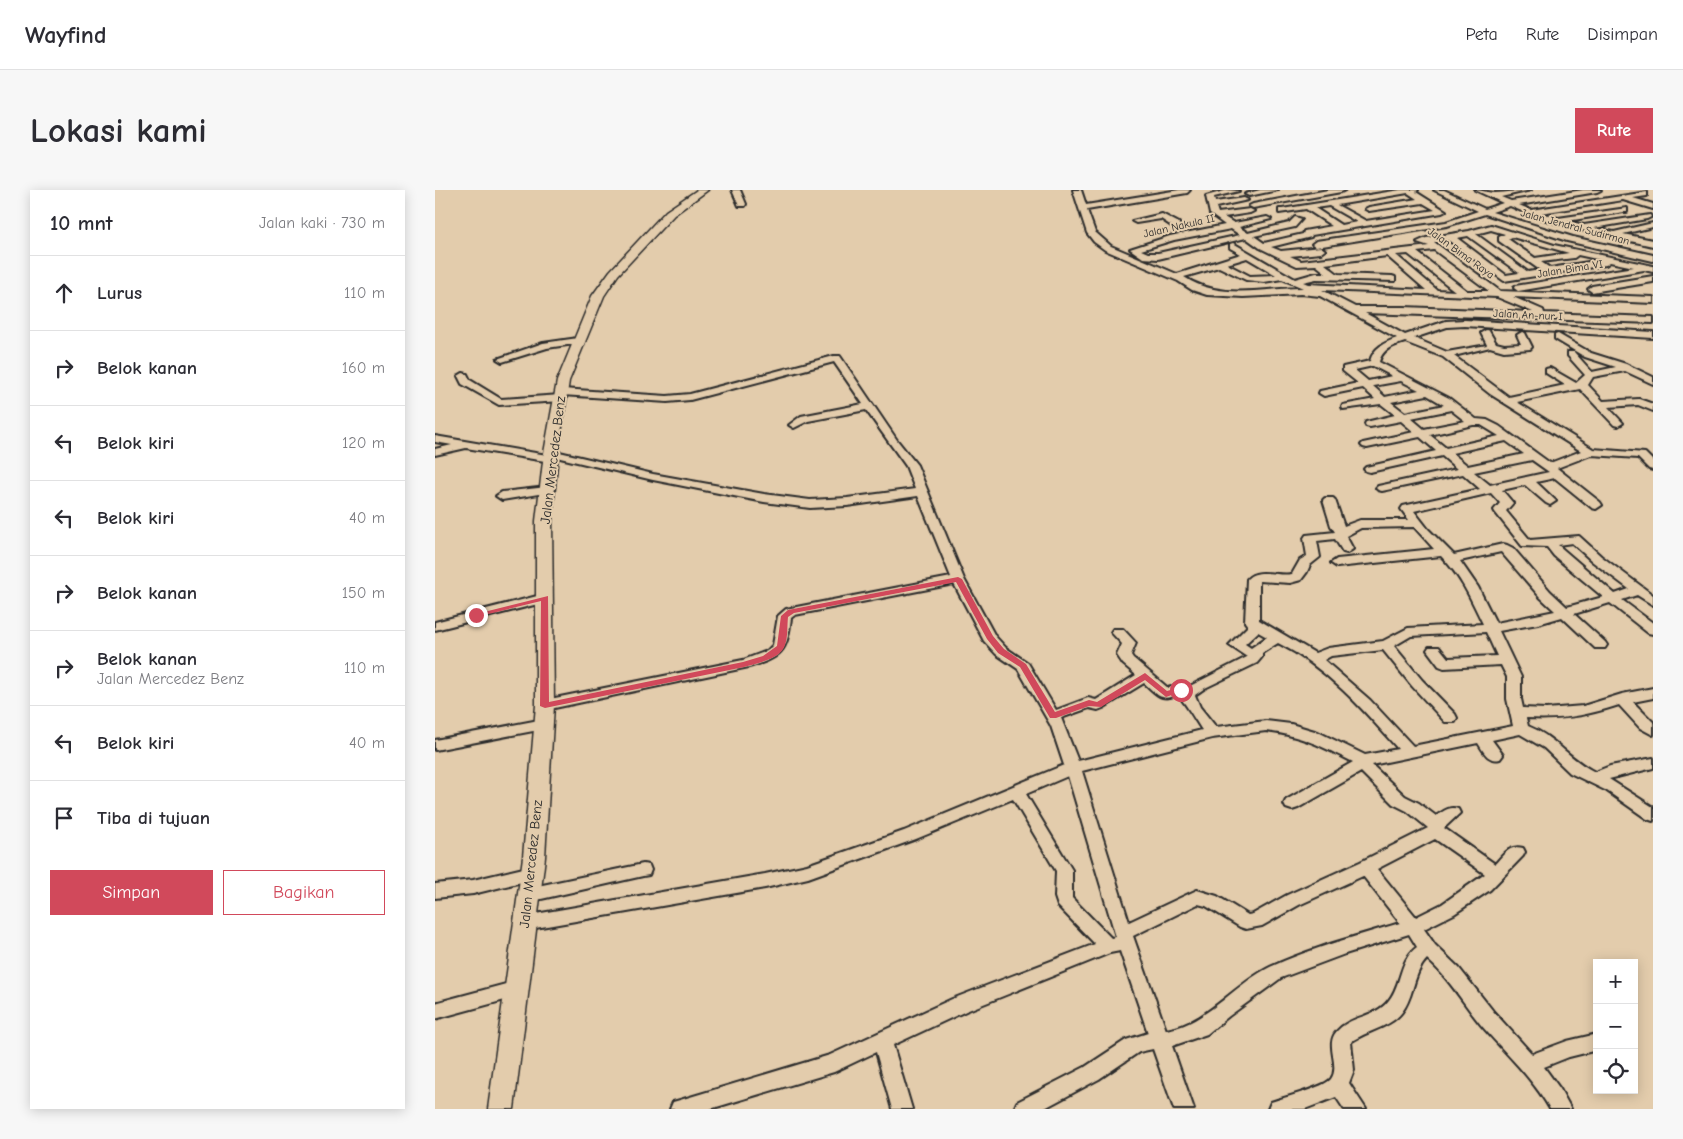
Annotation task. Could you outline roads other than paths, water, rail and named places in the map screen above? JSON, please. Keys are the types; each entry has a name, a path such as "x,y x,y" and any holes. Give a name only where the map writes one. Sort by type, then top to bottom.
{"main road":[{"name":"Jalan Mercedez Benz","path":"501,1109 532,873 545,706 544,521 551,456 563,380 597,296 614,273 670,213 703,190"}],"street":[{"path":"736,190 742,204"},
{"path":"1077,190 1091,232 1099,242 1198,289 1220,293 1316,292 1327,295 1404,338 1428,346 1446,355 1483,385 1590,452 1653,455"},
{"path":"1146,190 1154,197"},
{"path":"1212,205 1246,195 1274,190"},
{"path":"1217,216 1324,191 1341,190"},
{"path":"1280,254 1315,240 1340,228 1442,210 1412,190 1284,211 1298,219 1315,240 1329,261"},
{"name":"Jalan Jendral Sudirman","path":"1438,190 1486,211 1564,238 1653,256"},
{"name":"Jalan Jendral Sudirman","path":"1447,190 1486,211 1568,236 1637,253"},
{"path":"1479,190 1531,213 1580,227 1650,242"},
{"path":"1492,196 1527,190"},
{"path":"1263,246 1275,243 1315,240 1338,242 1378,236 1447,224 1509,204 1597,190"},
{"path":"1631,190 1653,197"},
{"path":"1083,208 1187,191"},
{"path":"1235,191 1211,196 1213,213 1263,246 1300,264 1353,259 1374,261 1390,254 1411,252 1426,244 1490,226 1552,247 1650,268"},
{"path":"1531,213 1644,194"},
{"path":"1246,195 1254,206"},
{"path":"1623,198 1653,207"},
{"path":"1137,200 1145,205"},
{"name":"Jalan Bima Raya","path":"1353,200 1408,230 1495,293"},
{"path":"1369,209 1426,200"},
{"path":"1597,202 1650,218"},
{"path":"1331,204 1365,224"},
{"path":"1308,207 1340,228"},
{"path":"1154,210 1176,225"},
{"path":"1555,220 1624,210"},
{"path":"1135,221 1162,216"},
{"path":"1580,227 1650,218"},
{"name":"Jalan Nakula II","path":"1245,235 1155,257 1146,256 1135,250 1135,248 1159,241 1267,219"},
{"path":"1245,235 1292,225 1298,219"},
{"path":"1612,234 1653,226"},
{"path":"1470,233 1526,274"},
{"path":"1511,234 1502,239 1548,271"},
{"path":"1378,236 1401,253"},
{"path":"1450,237 1503,277 1614,261"},
{"path":"1358,238 1374,261 1406,291"},
{"path":"1552,247 1564,238"},
{"path":"1338,242 1353,259"},
{"path":"1630,264 1637,253 1650,242"},
{"path":"1233,246 1294,282 1313,287 1653,300"},
{"path":"1411,252 1465,294"},
{"path":"1390,254 1435,293"},
{"path":"1533,261 1582,254"},
{"path":"1176,277 1247,255"},
{"path":"1343,260 1365,278"},
{"path":"1318,262 1334,276"},
{"path":"1219,264 1245,278 1259,280 1283,276"},
{"name":"Jalan Bima VI","path":"1495,293 1650,268"},
{"path":"1294,282 1316,276 1392,279"},
{"path":"1574,279 1606,298"},
{"path":"1592,289 1653,279"},
{"path":"1554,282 1577,297"},
{"path":"1531,286 1545,296"},
{"path":"1617,299 1653,292"},
{"path":"1495,293 1547,315"},
{"path":"1356,310 1461,312 1653,320"},
{"path":"1461,312 1469,331 1589,339 1613,332"},
{"path":"1589,317 1595,331"},
{"name":"Jalan An-nur I","path":"1374,363 1376,355 1382,349 1404,338 1439,326 1465,323 1653,335"},
{"path":"1486,333 1492,345 1504,348 1527,347 1522,335"},
{"path":"1558,337 1588,355 1653,381"},
{"path":"502,359 546,345 578,340"},
{"path":"1446,355 1485,348"},
{"path":"1571,354 1589,375"},
{"path":"463,376 467,382 499,402 561,395 667,399 701,395 837,358 911,466 921,485 921,492 958,579 989,638 1001,651 1023,666 1053,716 1073,768 1125,937 1184,1109"},
{"path":"1473,422 1445,400 1374,363 1347,369 1464,470 1490,488 1507,503 1500,510 1525,542 1534,544 1575,539 1638,591 1653,601"},
{"path":"1509,400 1577,386 1589,375 1623,369 1653,391"},
{"path":"1550,371 1577,386 1601,404 1618,423"},
{"path":"1324,393 1400,378"},
{"path":"1347,407 1427,392"},
{"path":"1601,404 1639,402 1653,408"},
{"path":"794,425 805,418 870,406"},
{"path":"1370,424 1453,406"},
{"path":"1424,412 1444,428"},
{"path":"1367,445 1473,422 1486,423 1509,437 1596,505"},
{"path":"1370,469 1509,437"},
{"path":"435,439 467,446 551,456 765,498 810,504 847,502 921,492"},
{"path":"435,452 467,446"},
{"path":"1590,452 1553,471 1527,481 1408,508 1407,512 1468,580 1514,677 1519,721 1542,738 1575,769 1613,787 1653,815"},
{"path":"1641,455 1653,467"},
{"path":"1382,488 1533,456"},
{"path":"1527,481 1550,501"},
{"path":"502,496 547,490"},
{"path":"1329,500 1347,549"},
{"path":"1409,751 1380,719 1315,659 1292,644 1256,626 1252,620 1253,578 1286,579 1297,576 1303,570 1304,563 1314,558 1310,538 1341,533 1360,524 1417,523"},
{"path":"1550,543 1558,553 1613,600 1653,630"},
{"path":"1337,563 1447,556 1499,549 1507,550 1545,594 1600,645"},
{"path":"545,706 759,660 772,654 781,646 785,616 791,612 958,579"},
{"path":"1315,659 1328,652 1386,645 1411,631 1491,628 1564,613 1613,600 1638,591"},
{"path":"435,626 545,598"},
{"path":"1255,656 1236,645 1256,626"},
{"path":"1118,632 1129,643 1124,657 1166,694 1179,689 1187,694 1193,709 1211,733"},
{"path":"1187,694 1199,685 1252,660 1255,656 1255,651 1277,636"},
{"path":"1386,645 1417,683 1450,718"},
{"path":"1435,650 1444,663 1506,660"},
{"path":"1053,716 1089,703 1098,705 1145,676"},
{"path":"1292,804 1363,762 1481,736 1519,721 1546,714 1583,711 1622,699 1653,693"},
{"path":"1622,699 1653,730"},
{"path":"435,745 544,724"},
{"path":"524,924 622,904 765,881 808,871 903,838 1073,768 1211,733 1266,726 1291,729 1313,736 1363,762 1399,800 1413,807 1496,873"},
{"path":"1481,736 1495,755"},
{"path":"1596,778 1610,772 1653,763"},
{"path":"1016,791 1064,870 1064,901 1108,946"},
{"path":"680,1109 834,1064 959,1005 1108,946 1197,897 1211,901 1246,922 1257,921 1293,900 1366,867 1436,827 1451,813"},
{"path":"1024,1109 1092,1073 1133,1046 1174,1037 1200,1028 1222,1010 1275,973 1343,948 1413,926 1458,904 1484,885 1517,852"},
{"path":"1366,867 1413,926 1429,950 1453,971 1485,1015 1545,1081 1561,1109"},
{"path":"528,895 643,870"},
{"path":"435,891 473,887 532,873"},
{"path":"1278,1109 1328,1092 1339,1085 1344,1070 1341,1046 1343,1037 1391,1011 1407,984 1415,958 1424,950 1429,950"},
{"path":"435,1011 517,988"},
{"path":"883,1042 902,1109"},
{"path":"1530,1064 1567,1050 1593,1043"},
{"path":"1339,1085 1356,1109"}]}
